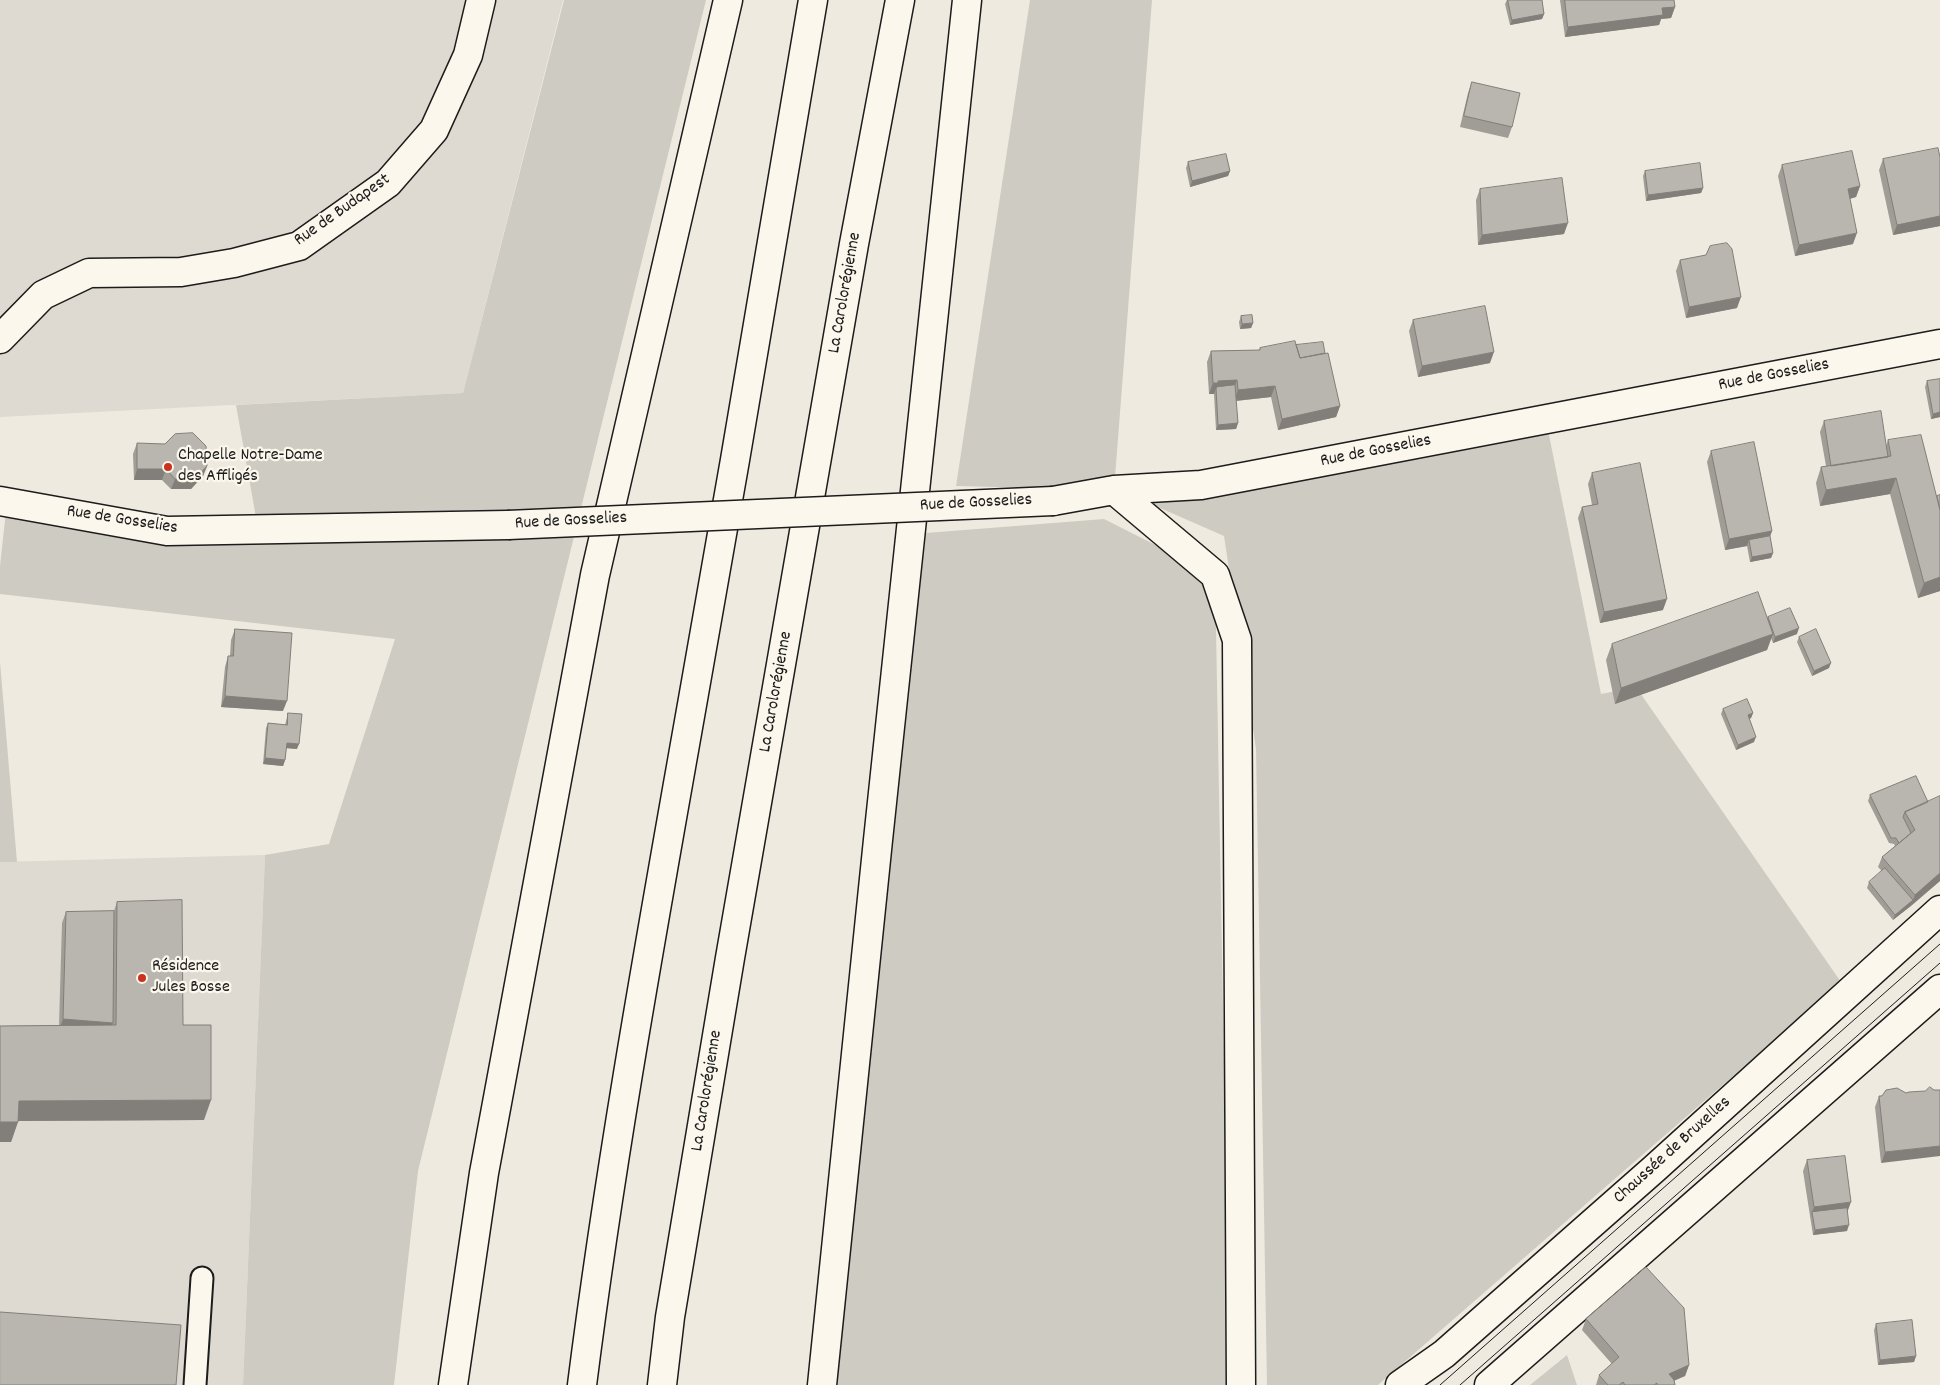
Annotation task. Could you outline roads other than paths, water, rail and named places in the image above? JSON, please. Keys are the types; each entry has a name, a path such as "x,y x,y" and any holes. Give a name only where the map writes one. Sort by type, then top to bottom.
{"main road":[{"name":"Rue de Budapest","path":"0,339 43,295 89,273 181,272 234,263 300,246 388,183 434,130 468,55 481,0"},
{"path":"453,1385 484,1173 595,575 728,0"},
{"path":"582,1385 592,1304 647,964 812,0"},
{"name":"La Carolorégienne","path":"662,1385 670,1317 730,958 854,244 900,0"},
{"path":"822,1385 878,830 967,0"},
{"name":"Rue de Gosselies","path":"0,501 166,531 508,525 1053,500 1114,490 1201,484 1940,344"},
{"path":"1114,490 1215,575 1237,640 1240,1385"},
{"name":"Chaussée de Bruxelles","path":"1400,1385 1444,1354 1654,1169 1940,910"},
{"path":"1489,1385 1940,989"}],"lane":[{"path":"195,1385 202,1278"}],"tram line":[{"path":"1440,1385 1940,944"},
{"path":"1460,1385 1940,963"}],"place":[{"name":"Chapelle Notre-Dame des Affligés","path":"168,467"},
{"name":"Résidence Jules Bosse","path":"142,978"}]}
